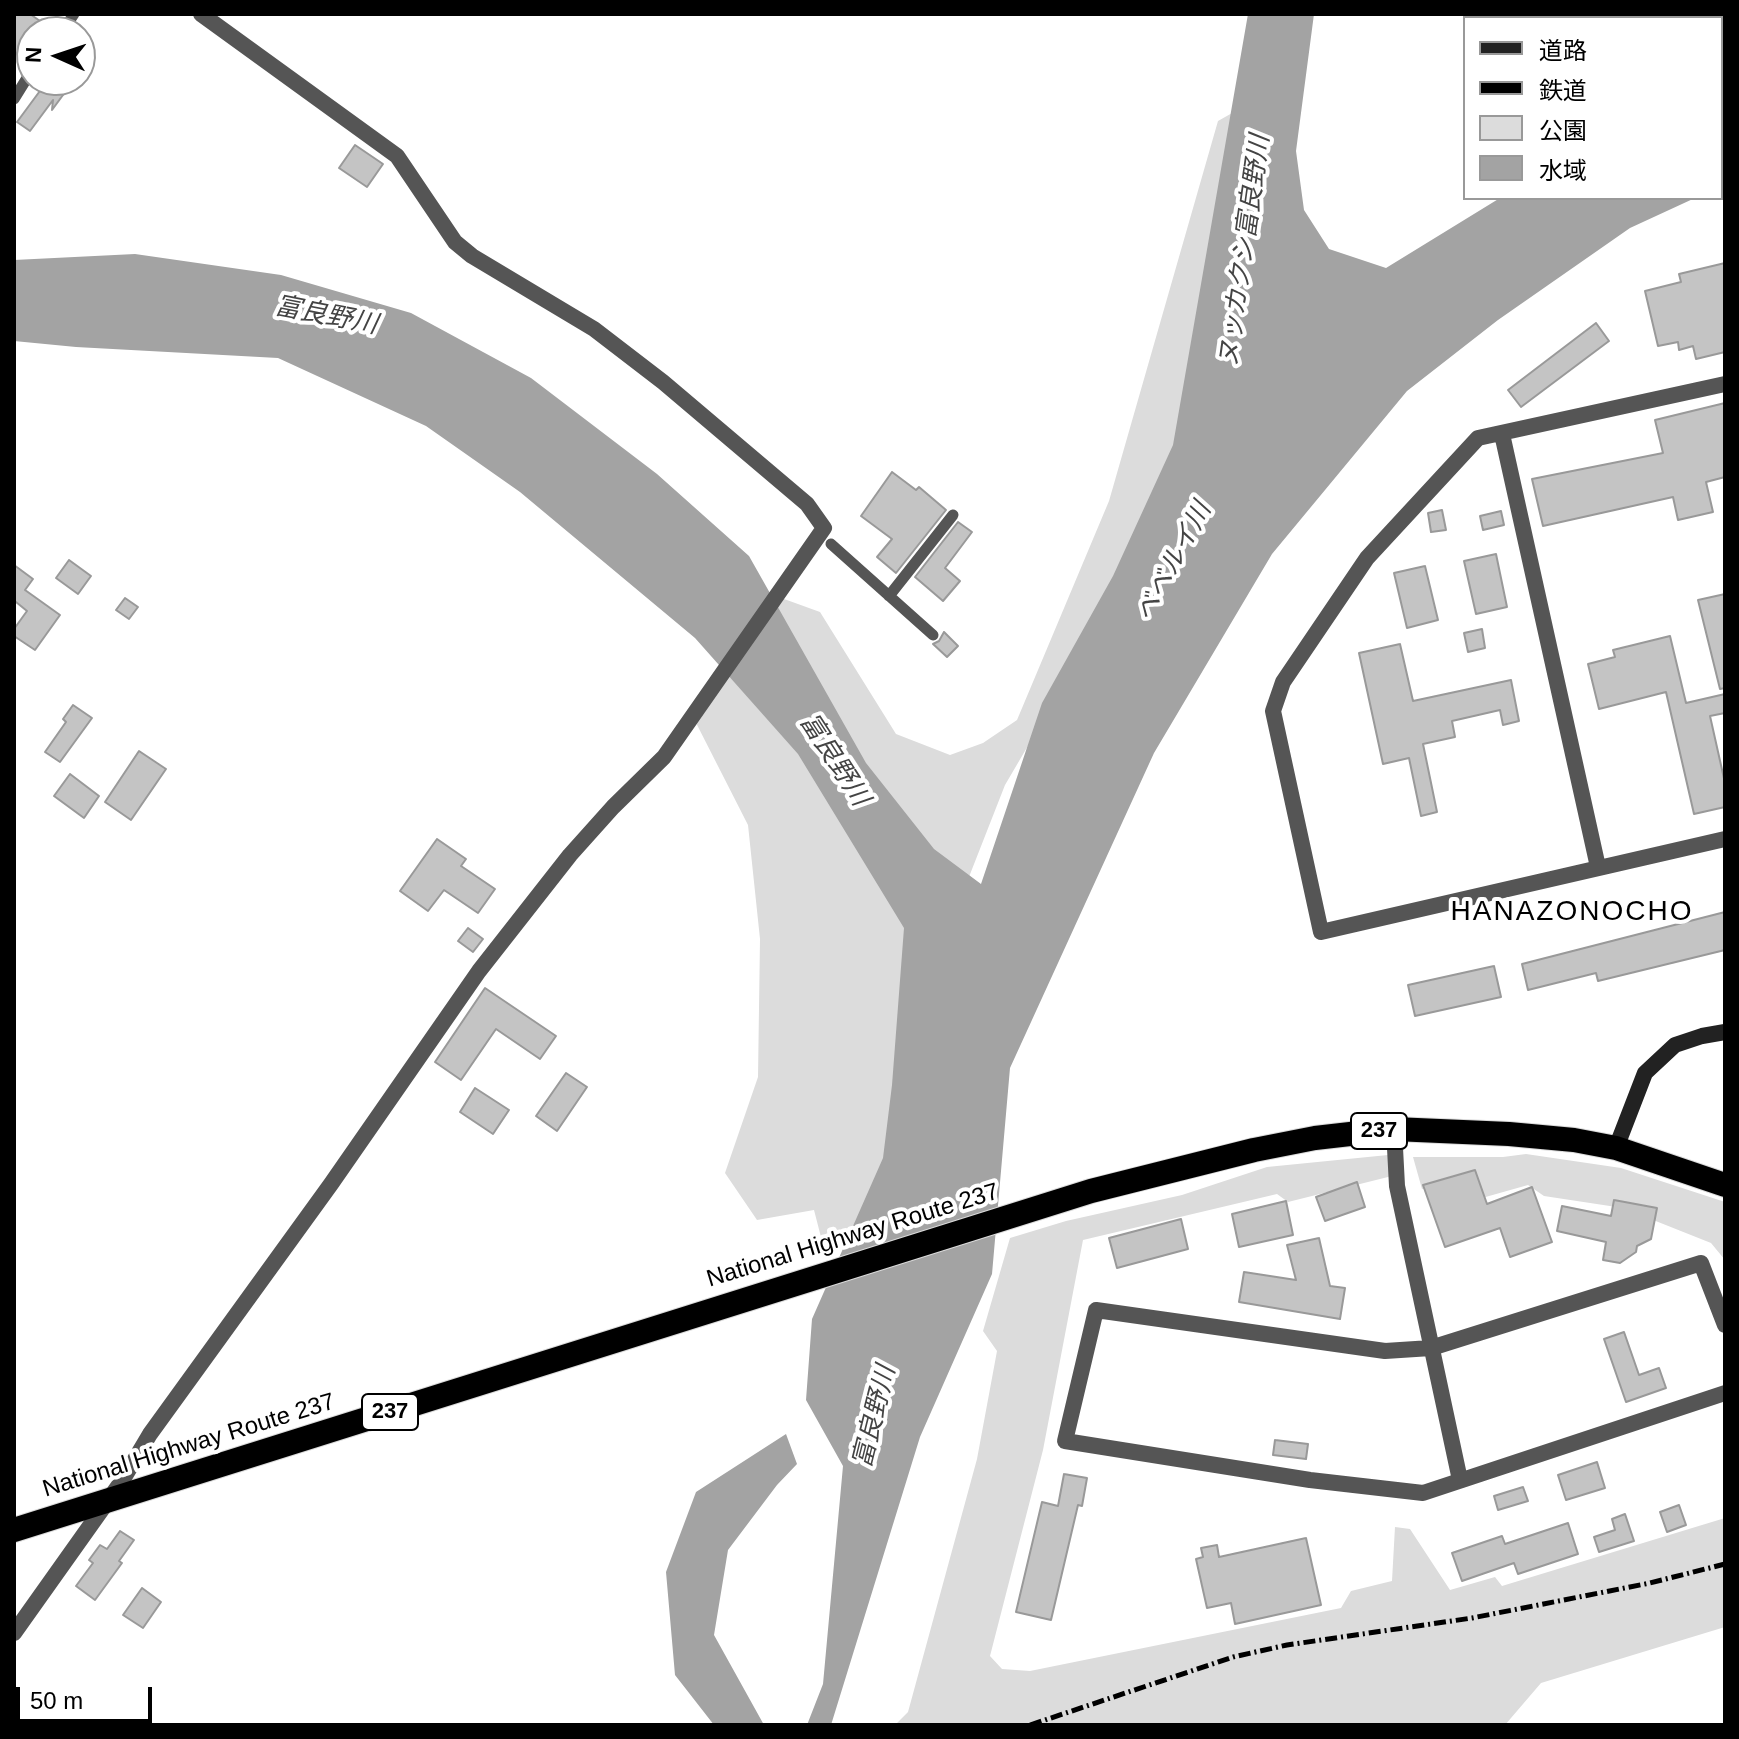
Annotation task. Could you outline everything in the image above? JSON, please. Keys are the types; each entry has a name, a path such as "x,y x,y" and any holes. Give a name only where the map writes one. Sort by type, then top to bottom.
{"highway":[{"name":"National Highway Route 237","path":"14,1530 1091,1191 1254,1150 1315,1138 1394,1129 1535,1136 1616,1148 1725,1185"}],"street":[{"path":"14,1633 150,1434 331,1184 479,971 570,855 671,746 823,544 824,528 807,504 663,382 594,329 472,256 455,242 443,226 397,156 201,14"},
{"path":"1725,384 1478,438 1367,558 1283,682 1273,711 1321,932 1725,839"},
{"path":"1502,434 1598,867"},
{"path":"1616,1148 1645,1073 1675,1045 1725,1032"},
{"path":"1394,1129 1397,1186 1460,1480"},
{"path":"1725,1325 1701,1263 1431,1348 1385,1351 1096,1310 1065,1441 1295,1478 1423,1493 1725,1393"}],"lane":[{"path":"889,596 953,515"},
{"path":"823,544 933,635"}],"green space":[{"path":"1241,108 1209,397 1135,563 1005,785 967,882 873,1204 850,1234 822,1241 814,1210 757,1220 725,1173 758,1077 760,939 748,825 692,715 762,591 820,612 896,734 950,755 983,743 1017,720 1109,501 1218,121"},
{"path":"1526,1154 1621,1168 1725,1202 1725,1260 1711,1243 1623,1208 1544,1196 1528,1185 1482,1198 1471,1179 1422,1189 1413,1157"},
{"path":"1388,1155 1396,1175 1288,1202 1277,1194 1083,1240 1043,1450 990,1656 1002,1669 1030,1671 1341,1608 1351,1591 1392,1581 1395,1527 1410,1529 1450,1590 1495,1577 1502,1586 1725,1518 1725,1627 1541,1683 1505,1725 895,1725 908,1712 977,1459 997,1351 983,1331 1010,1238 1066,1221 1182,1195 1267,1167"}],"water":[{"path":"1248,14 1314,14 1296,151 1304,210 1329,249 1386,268 1497,200 1691,200 1630,228 1498,320 1407,391 1272,554 1154,753 1010,1068 992,1274 920,1437 831,1725 807,1725 823,1684 843,1466 806,1400 812,1319 883,1158 904,928 798,754 695,638 520,492 426,426 278,358 14,341 14,260 135,254 281,275 411,313 531,378 657,474 749,556 866,763 934,849 981,884 1042,703 1113,576 1173,445"},
{"path":"1725,73 1723,185 1723,74"},
{"path":"786,1434 797,1464 777,1485 728,1550 714,1635 764,1725 714,1725 675,1675 666,1572 696,1492"}],"building":[{"path":"14,14 30,14 33,16 16,16 14,57"},
{"path":"36,96 62,96 52,110 53,100 30,131 17,122"},
{"path":"355,145 383,164 367,187 339,168"},
{"path":"1725,263 1725,352 1696,359 1693,346 1679,350 1678,342 1658,346 1645,291 1681,282 1679,274"},
{"path":"1596,323 1609,341 1521,407 1508,390"},
{"path":"1725,403 1725,477 1706,482 1713,512 1678,520 1673,497 1543,526 1532,479 1663,453 1655,420"},
{"path":"892,472 916,490 919,487 946,510 896,573 877,557 892,539 861,516"},
{"path":"1442,510 1446,530 1431,532 1428,513"},
{"path":"1501,511 1504,525 1483,530 1480,516"},
{"path":"958,522 972,532 945,568 960,581 943,601 915,577"},
{"path":"1496,554 1507,607 1476,614 1464,561"},
{"path":"69,560 91,576 78,594 56,578"},
{"path":"14,565 33,579 25,590 60,615 35,650 14,636 14,629 27,611 16,602 14,605"},
{"path":"1425,566 1438,620 1407,628 1394,573"},
{"path":"1725,594 1725,688 1720,689 1698,600"},
{"path":"125,598 138,607 129,619 116,610"},
{"path":"1482,629 1485,648 1468,652 1464,633"},
{"path":"944,632 958,646 947,657 933,644"},
{"path":"1670,636 1686,703 1725,694 1725,713 1710,716 1725,783 1725,807 1694,814 1666,692 1599,709 1588,664 1615,657 1613,650"},
{"path":"1400,644 1413,701 1511,680 1519,721 1503,725 1500,710 1452,721 1455,737 1423,744 1437,812 1421,816 1409,758 1383,764 1359,653"},
{"path":"73,705 92,718 60,762 45,752 66,722 63,719"},
{"path":"139,751 166,769 131,820 105,802"},
{"path":"70,774 99,796 84,818 54,796"},
{"path":"437,839 466,859 461,866 495,889 478,913 444,890 428,911 400,891"},
{"path":"1725,912 1725,950 1598,981 1596,973 1528,990 1522,964"},
{"path":"468,928 483,939 473,952 458,941"},
{"path":"1494,966 1501,997 1415,1016 1408,985"},
{"path":"485,988 556,1036 540,1059 496,1029 461,1080 435,1062"},
{"path":"566,1073 587,1087 557,1131 536,1116"},
{"path":"475,1088 509,1110 493,1134 460,1112"},
{"path":"1475,1170 1487,1204 1532,1187 1552,1242 1510,1257 1500,1228 1445,1247 1423,1185"},
{"path":"1357,1182 1365,1207 1325,1221 1316,1197"},
{"path":"1614,1200 1657,1208 1651,1239 1637,1246 1636,1252 1620,1263 1603,1260 1606,1242 1557,1231 1562,1206 1611,1216"},
{"path":"1286,1201 1293,1235 1239,1247 1232,1214"},
{"path":"1181,1219 1188,1249 1117,1268 1109,1238"},
{"path":"1319,1238 1330,1286 1345,1288 1340,1319 1239,1302 1244,1272 1296,1280 1287,1245"},
{"path":"1624,1332 1639,1375 1659,1368 1666,1388 1626,1402 1604,1339"},
{"path":"1275,1440 1308,1444 1306,1459 1273,1455"},
{"path":"1597,1462 1605,1488 1566,1500 1558,1475"},
{"path":"1064,1474 1087,1478 1051,1620 1016,1612 1042,1502 1058,1506"},
{"path":"1523,1487 1528,1501 1498,1510 1494,1496"},
{"path":"1679,1505 1686,1525 1667,1532 1660,1512"},
{"path":"1625,1514 1634,1541 1599,1552 1594,1537 1615,1530 1612,1519"},
{"path":"1568,1523 1578,1554 1518,1574 1514,1563 1462,1581 1452,1553 1502,1536 1505,1544"},
{"path":"120,1531 134,1540 119,1561 122,1563 95,1600 76,1586 93,1563 89,1560 100,1545 107,1549"},
{"path":"1306,1538 1321,1605 1235,1624 1231,1603 1207,1608 1196,1559 1203,1557 1201,1548 1217,1545 1219,1557"},
{"path":"142,1588 161,1602 143,1628 123,1615"}],"railway":[{"path":"1030,1725 1233,1657 1287,1645 1472,1618 1650,1583 1725,1564"}],"district":[{"name":"HANAZONOCHO","path":"1572,912"}],"water label":[{"name":"ヌッカクシ富良野川","path":"1245,251"},
{"name":"富良野川","path":"326,316"},
{"name":"ベベルイ川","path":"1174,562"},
{"name":"富良野川","path":"834,760"},
{"name":"富良野川","path":"875,1417"}]}
